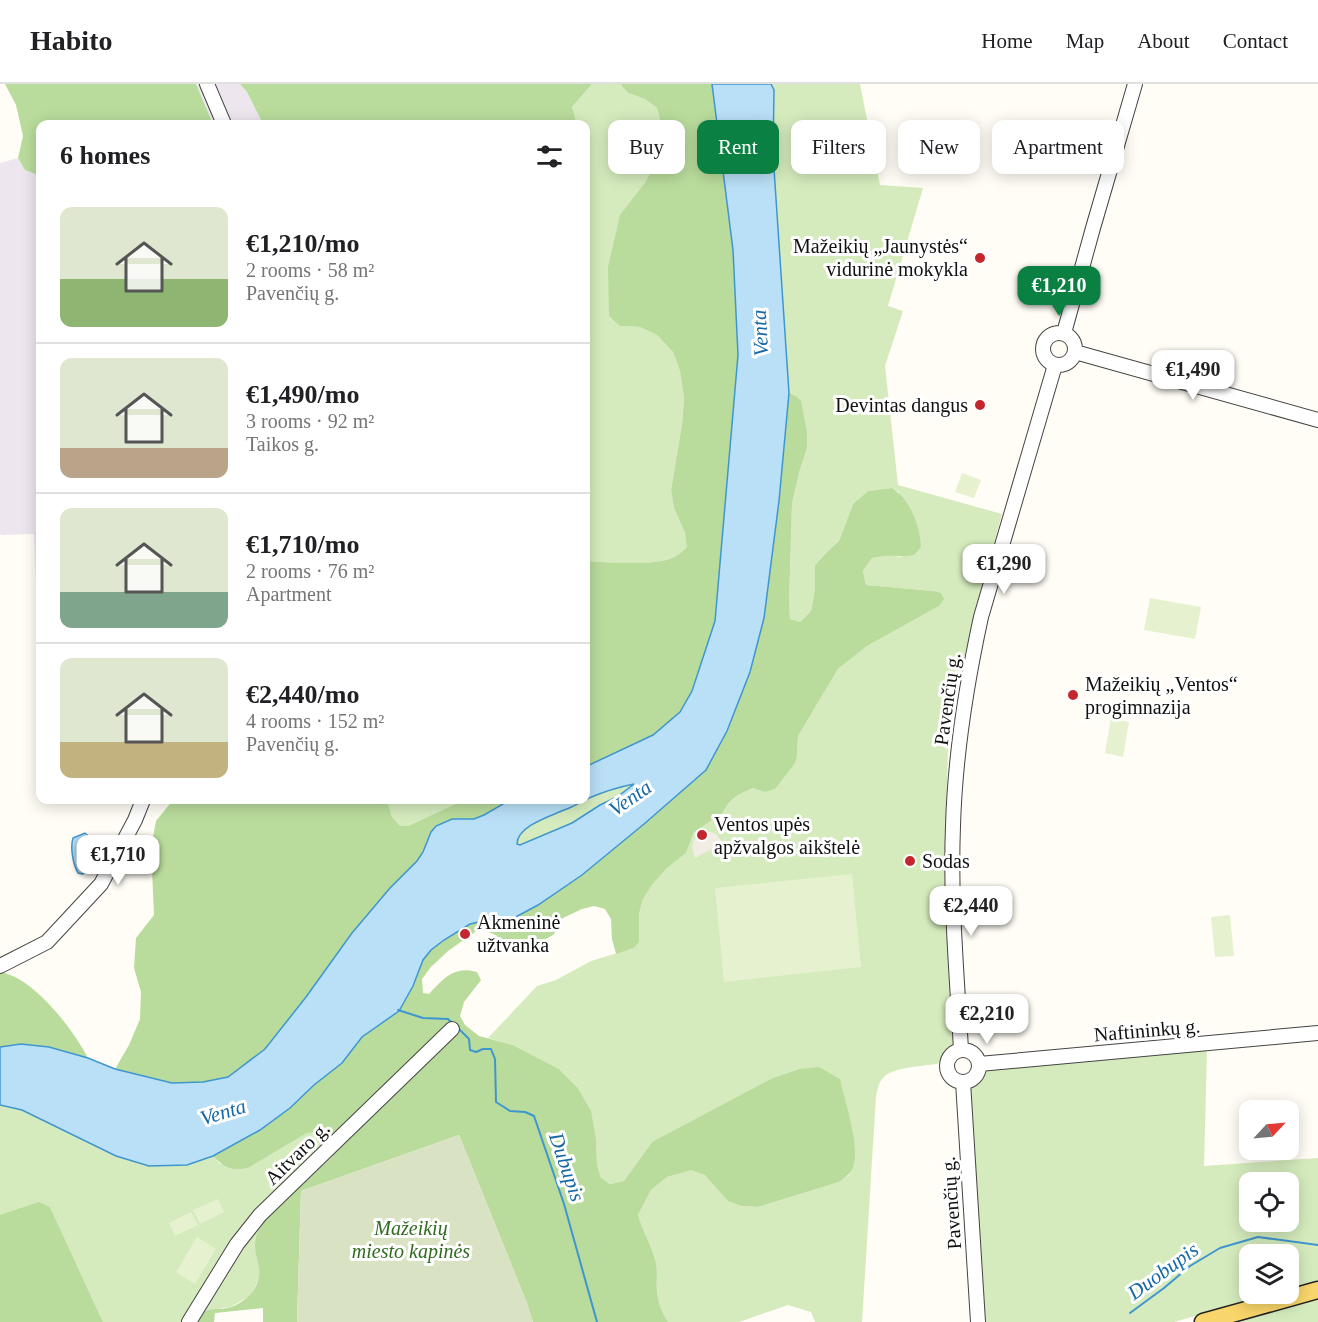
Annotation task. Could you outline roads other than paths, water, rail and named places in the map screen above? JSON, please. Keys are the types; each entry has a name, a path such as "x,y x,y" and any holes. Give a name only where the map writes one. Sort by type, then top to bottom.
{"main road":[{"path":"1203,1322 1318,1290"}],"street":[{"path":"207,84 222,120"},
{"path":"1064,333 1135,84"},
{"path":"1055,333 1064,333 1072,339 1076,347 1075,352 1068,363 1055,365 1045,356 1044,343 1055,333"},
{"path":"1075,352 1318,420"},
{"name":"Pavenčių g.","path":"961,1050 953,892 953,825 963,710 981,617 1055,365"},
{"path":"0,966 47,942 101,884 141,804"},
{"name":"Aitvaro g.","path":"189,1322 237,1244 260,1215 452,1029"},
{"name":"Naftininkų g.","path":"979,1064 1318,1033"},
{"path":"961,1050 975,1055 979,1064 973,1078 963,1082 954,1079 947,1068 949,1058 956,1051 961,1050"},
{"name":"Pavenčių g.","path":"963,1082 978,1322"}],"water":[{"path":"712,84 771,84 774,90 774,120 717,120"},
{"name":"Venta","path":"723,174 774,174 789,393 779,501 764,618 750,672 727,731 706,770 582,875 538,905 514,918 470,924 431,950 423,960 413,986 399,1011 362,1037 342,1063 290,1108 260,1130 213,1156 187,1165 149,1166 116,1156 22,1110 0,1105 0,1047 21,1044 49,1047 88,1058 115,1069 172,1083 203,1082 228,1077 265,1049 352,933 390,888 417,861 436,826 452,819 474,819 503,804 577,804 528,827 518,838 517,844 520,845 572,823 617,797 634,784 590,798 590,765 653,735 680,712 692,691 715,621 738,355 733,250"},
{"path":"85,833 93,845 95,862 91,870 82,874 76,869 72,846 73,838"}],"waterway":[{"name":"Dubupis","path":"398,1010 423,1018 448,1019 452,1023"},
{"name":"Dubupis","path":"457,1027 469,1039 470,1050 476,1052 491,1049 495,1059 496,1102 510,1111 525,1112 534,1116 564,1204 597,1322"},
{"name":"Duobupis","path":"1130,1313 1190,1266 1220,1248 1258,1237 1318,1245"}],"place":[{"name":"Mažeikių „Jaunystės“ vidurinė mokykla","path":"980,258"},
{"name":"Devintas dangus","path":"980,405"},
{"name":"Mažeikių „Ventos“ progimnazija","path":"1073,695"},
{"name":"Ventos upės apžvalgos aikštelė","path":"702,835"},
{"name":"Sodas","path":"910,861"},
{"name":"Akmeninė užtvanka","path":"465,934"}],"park label":[{"name":"Mažeikių miesto kapinės","path":"411,1240"}]}
